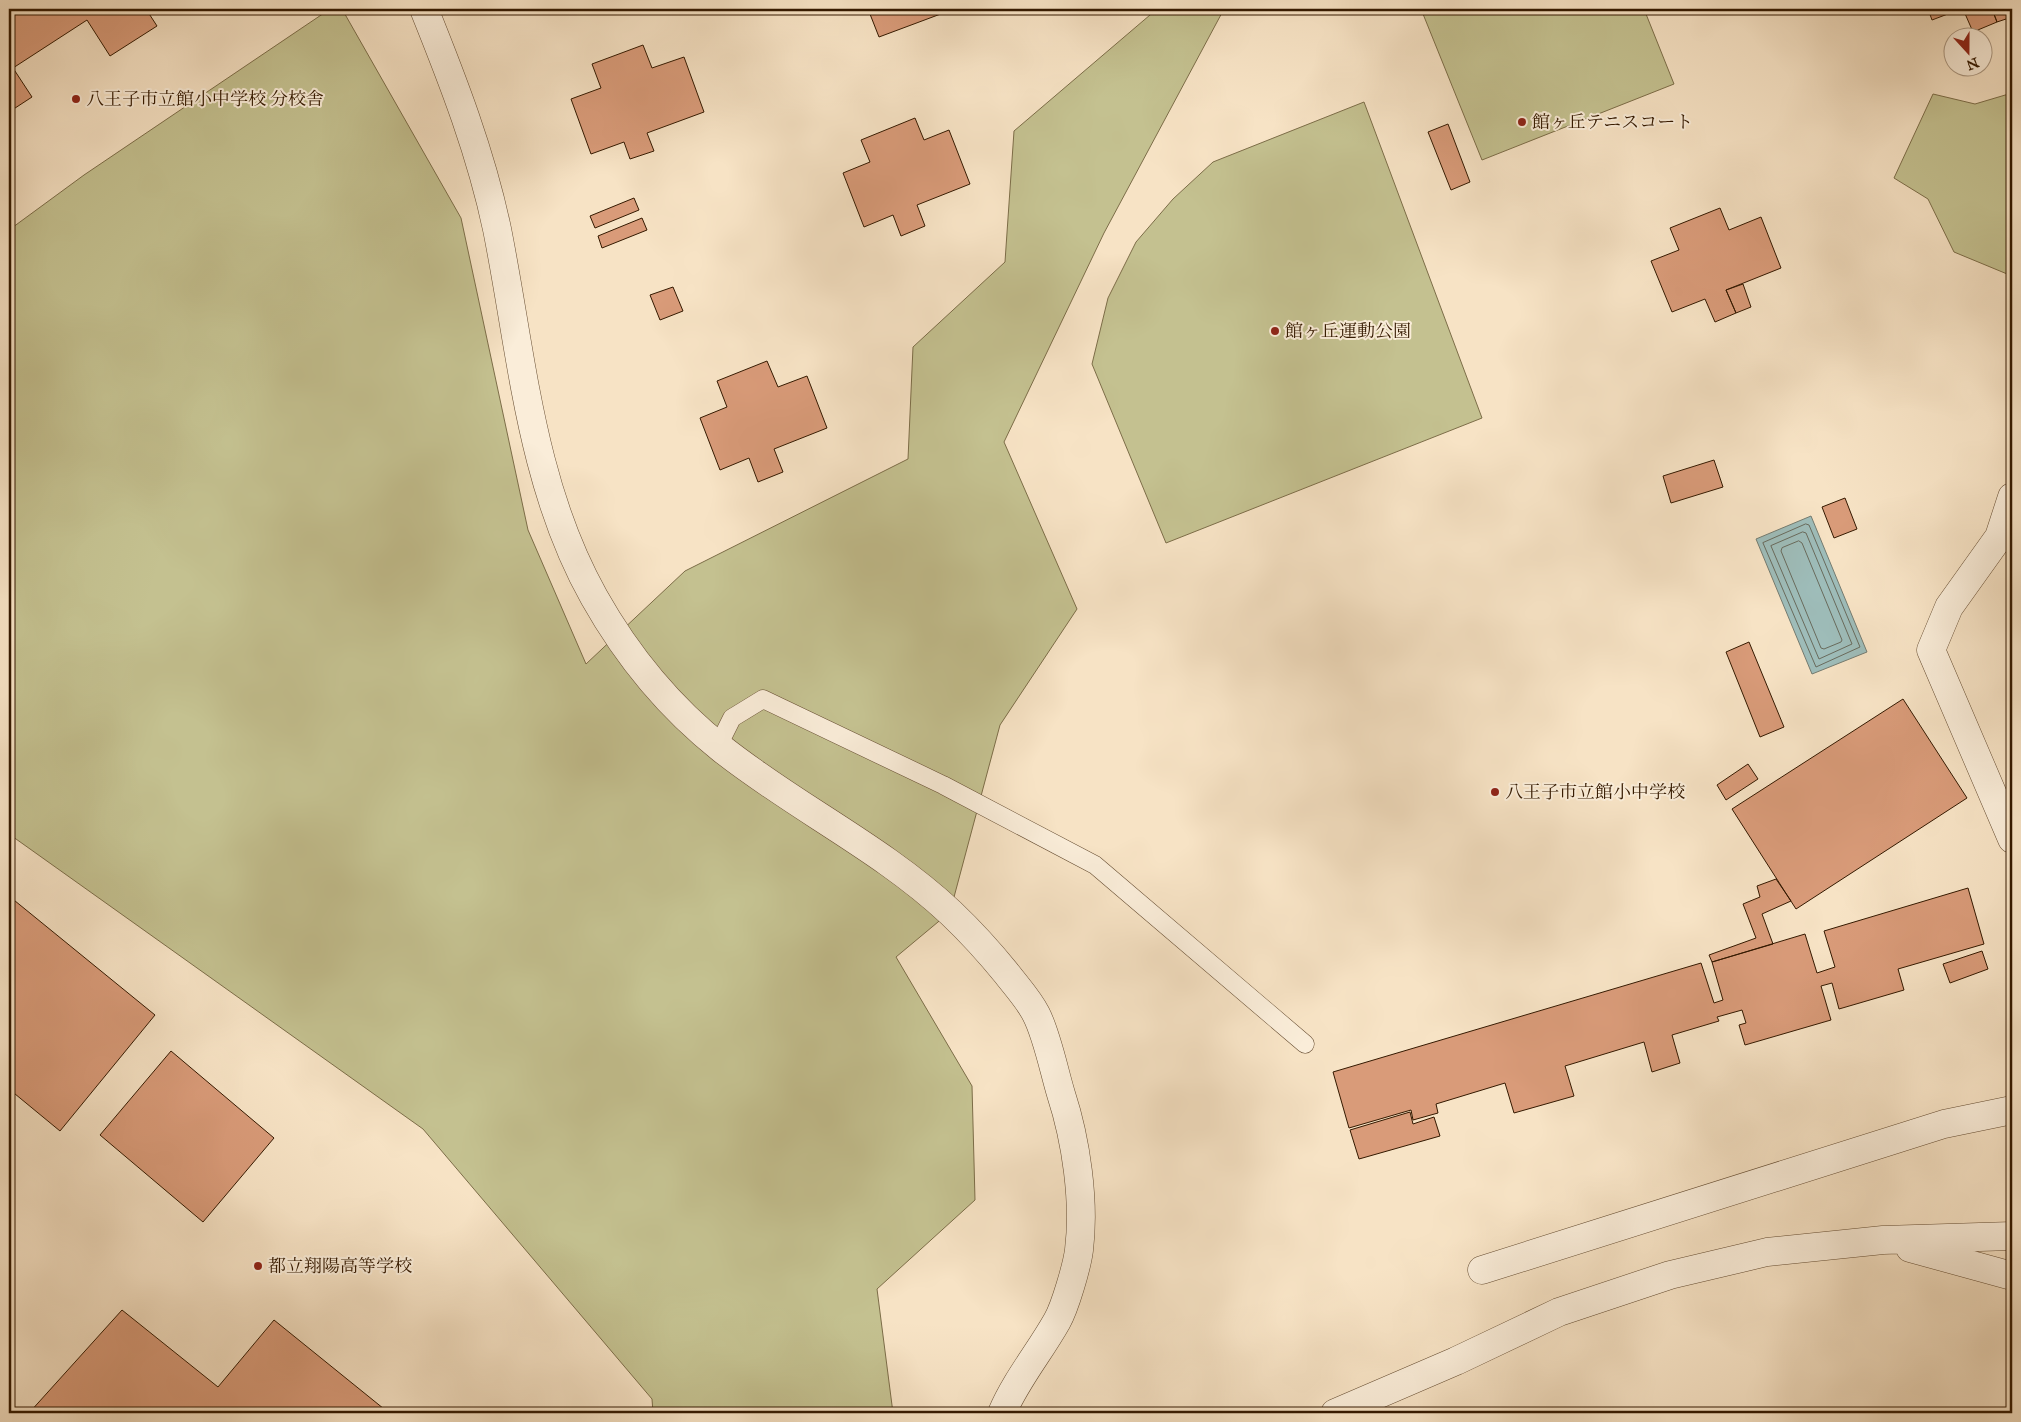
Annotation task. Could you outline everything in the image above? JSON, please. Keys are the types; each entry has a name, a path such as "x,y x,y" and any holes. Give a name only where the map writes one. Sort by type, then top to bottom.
{"street":[{"path":"424,9 455,86 484,175 504,269 536,442 558,520 584,579 628,650 665,695 718,746 760,777 897,869 950,912 995,960 1037,1015 1070,1120 1079,1183 1079,1251 1059,1317 1012,1388 1002,1413"},
{"path":"2012,498 1999,537 1949,607 1931,650 2012,839"},
{"path":"1482,1270 1944,1124 2012,1110"},
{"path":"1335,1413 1456,1361 1559,1312 1670,1275 1767,1252 1883,1240 2012,1236"},
{"path":"1883,1240 2012,1276"}],"lane":[{"path":"718,746 732,718 763,699 943,785 1096,864 1305,1044"}],"shaded area":[{"path":"330,9 342,9 461,218 528,530 586,664 685,571 908,459 913,347 1005,262 1014,131 1157,9 1224,9 1104,233 1004,442 1077,609 1000,725 950,912 896,957 972,1086 975,1200 877,1289 893,1413 653,1413 652,1399 423,1129 9,834 9,230 84,175"},
{"name":"館ヶ丘テニスコート","path":"1421,9 1644,9 1674,84 1482,160"},
{"path":"2012,93 2012,276 1954,252 1928,199 1894,178 1933,94 1975,104"},
{"name":"館ヶ丘運動公園","path":"1364,102 1482,418 1166,543 1092,364 1108,298 1136,242 1173,199 1213,162"}],"water":[{"path":"1811,516 1867,652 1812,674 1756,539"}],"building":[{"path":"18,9 146,9 157,26 110,56 87,20 13,68 32,97 9,112 9,15"},
{"path":"868,9 954,9 879,37"},
{"path":"1928,9 1961,9 1932,20"},
{"path":"1963,9 1992,9 1997,22 1983,28 1971,28"},
{"path":"1992,9 2006,9 2009,18 1997,22"},
{"path":"643,45 652,68 684,57 704,112 647,133 654,151 630,159 624,142 591,154 571,99 601,88 592,64"},
{"path":"915,118 924,140 949,130 970,184 917,205 925,226 901,236 893,215 864,227 843,173 870,162 861,140"},
{"path":"1448,124 1470,182 1451,190 1428,132"},
{"path":"634,198 639,210 595,228 590,216"},
{"path":"1720,208 1729,230 1761,217 1781,268 1726,290 1736,313 1715,322 1705,299 1672,312 1651,261 1679,250 1670,228"},
{"path":"642,218 647,230 602,248 598,236"},
{"path":"1743,284 1751,307 1736,313 1726,290"},
{"path":"673,287 683,311 660,320 650,295"},
{"path":"767,361 778,387 807,376 827,428 774,449 783,472 758,482 749,458 720,470 700,418 727,407 717,381"},
{"path":"1714,460 1723,487 1671,503 1663,476"},
{"path":"1845,498 1857,529 1834,538 1822,507"},
{"path":"1749,642 1784,727 1760,737 1726,652"},
{"path":"1903,699 1967,798 1796,909 1732,809"},
{"path":"1748,764 1758,779 1726,800 1717,785"},
{"path":"1776,879 1791,901 1762,914 1773,944 1712,962 1709,955 1756,938 1743,904 1760,897 1757,886"},
{"path":"1968,888 1984,944 1898,969 1904,990 1839,1009 1832,983 1821,986 1831,1020 1745,1045 1739,1025 1746,1023 1742,1010 1717,1017 1719,1021 1672,1035 1680,1063 1652,1072 1644,1042 1565,1066 1574,1096 1514,1113 1505,1083 1436,1104 1438,1113 1413,1120 1411,1110 1349,1128 1333,1072 1701,963 1714,1003 1723,1000 1712,962 1805,934 1817,973 1835,967 1824,931"},
{"path":"9,896 155,1015 60,1131 9,1089"},
{"path":"1982,951 1988,969 1950,983 1943,964"},
{"path":"171,1051 274,1138 203,1222 100,1135"},
{"path":"1410,1112 1413,1124 1434,1117 1440,1136 1359,1159 1350,1130"},
{"path":"122,1310 218,1387 274,1320 389,1413 29,1413"}],"place":[{"name":"八王子市立館小中学校 分校舎","path":"76,99"},
{"name":"館ヶ丘テニスコート","path":"1522,122"},
{"name":"館ヶ丘運動公園","path":"1275,331"},
{"name":"八王子市立館小中学校","path":"1495,792"},
{"name":"都立翔陽高等学校","path":"258,1266"}]}
